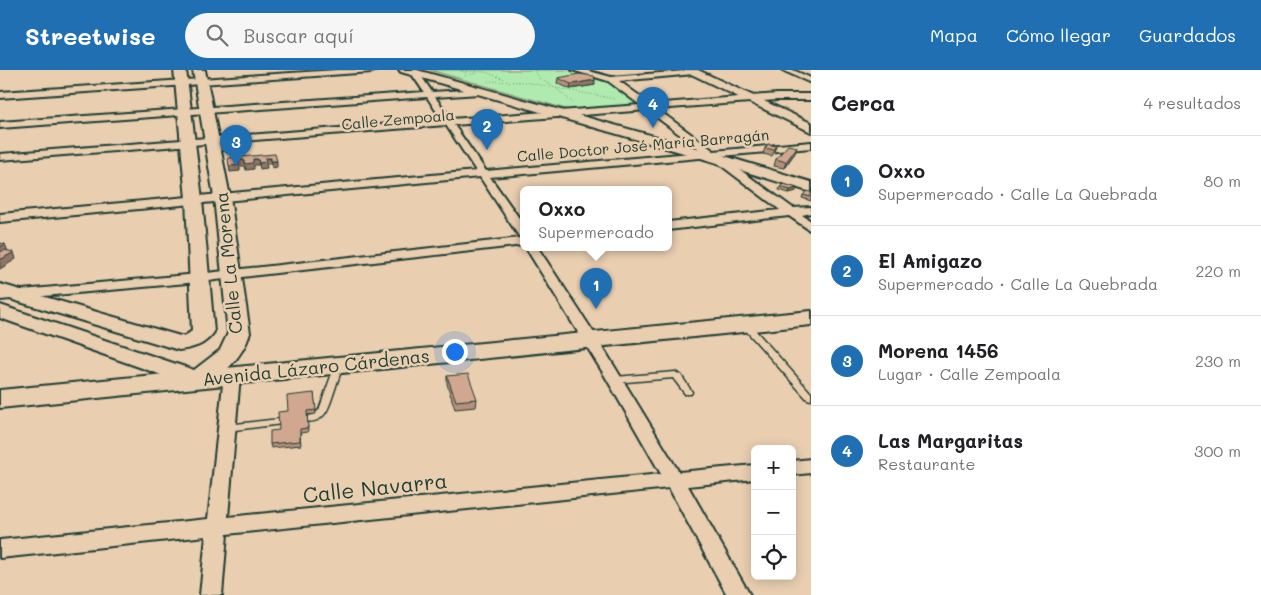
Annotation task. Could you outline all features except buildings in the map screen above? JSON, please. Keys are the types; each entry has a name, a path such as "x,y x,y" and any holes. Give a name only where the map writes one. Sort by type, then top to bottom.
{"main road":[{"name":"Avenida Lázaro Cárdenas","path":"0,399 811,318"}],"street":[{"path":"0,94 180,76 372,70"},
{"path":"576,70 611,79 696,71 777,101 811,128"},
{"path":"786,70 811,80"},
{"path":"413,71 458,75 474,87"},
{"path":"413,71 811,179"},
{"path":"413,71 520,229"},
{"name":"Calle La Morena","path":"4,298 179,343 190,342 199,338 203,332 194,199 180,76"},
{"name":"Calle La Morena","path":"196,379 222,361 237,342 239,333 222,197 200,76"},
{"path":"611,79 811,227"},
{"path":"752,85 811,119"},
{"path":"0,125 430,94 474,87"},
{"name":"Calle Zempoala","path":"0,157 187,147 650,108 777,101 811,97"},
{"name":"Calle Zempoala","path":"450,126 579,115"},
{"name":"Calle Doctor José María Barragán","path":"0,218 194,199 811,146"},
{"name":"Calle Zempoala","path":"0,167 187,147"},
{"path":"714,154 811,187"},
{"path":"672,226 811,210"},
{"path":"4,298 520,241"},
{"path":"534,251 592,340 675,480 739,595"},
{"path":"4,298 196,379"},
{"path":"210,595 232,375"},
{"path":"796,468 811,466"},
{"name":"Calle Navarra","path":"0,549 751,472"}],"lane":[{"path":"745,324 810,397"},
{"path":"307,420 315,418 324,411 339,365"},
{"path":"615,380 675,375 688,392"},
{"path":"227,428 279,422"}],"path":[{"path":"458,75 485,70"},
{"path":"535,70 539,78 556,88 579,115"},
{"path":"458,75 480,72 493,74 506,80 556,88 650,108"},
{"path":"474,87 506,80"}],"green space":[{"path":"430,70 569,70 608,80 642,105 573,111"}],"place":[{"name":"Las Margaritas","path":"653,128"},
{"name":"El Amigazo","path":"487,150"},
{"name":"Morena 1456","path":"236,166"},
{"name":"Oxxo","path":"596,309"}]}
